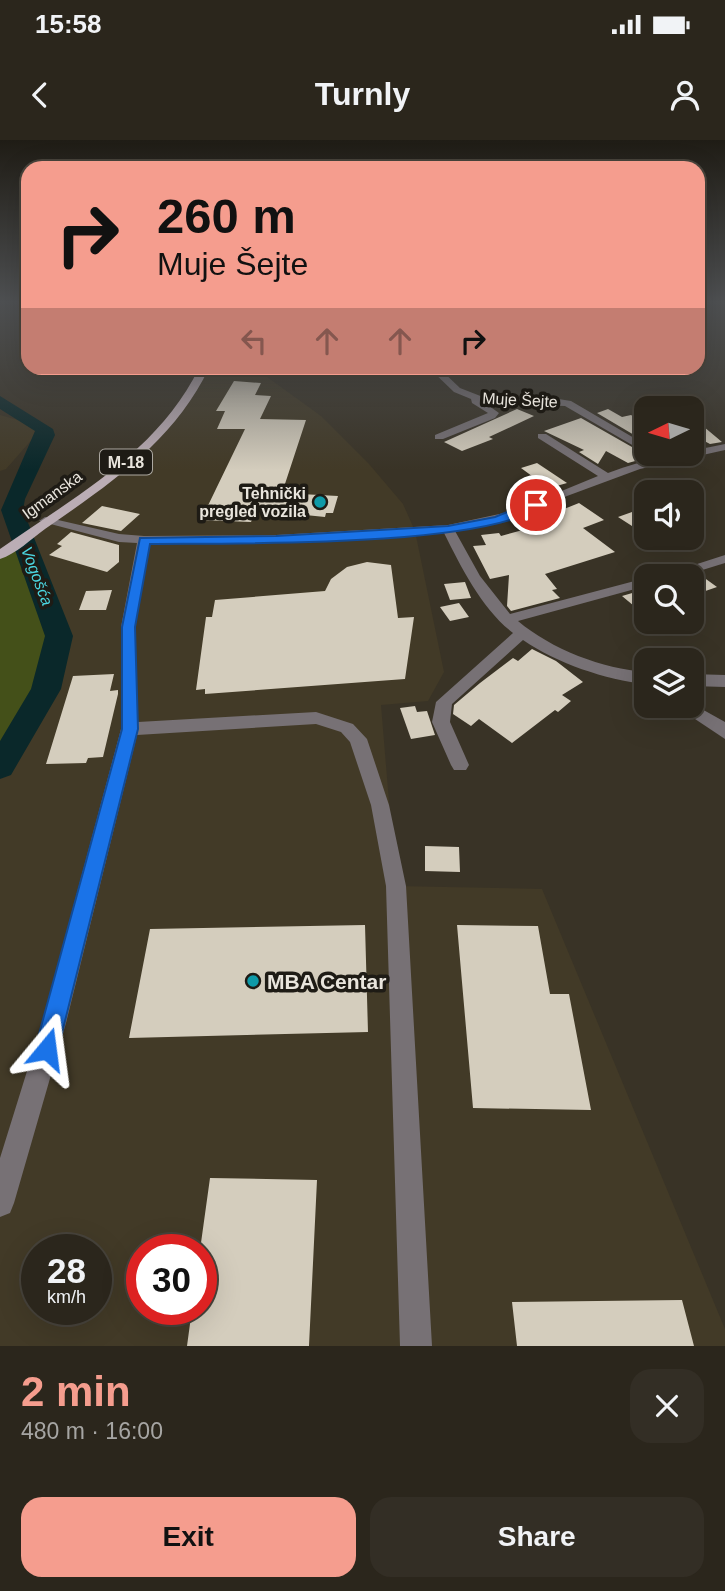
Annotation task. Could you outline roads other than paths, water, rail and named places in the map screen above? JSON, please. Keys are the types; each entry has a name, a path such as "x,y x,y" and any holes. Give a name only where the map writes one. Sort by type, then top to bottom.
{"main road":[{"name":"Igmanska","path":"3,552 157,436 190,396 200,375"}],"street":[{"name":"Muje Šejte","path":"441,375 457,390 471,396 494,401 546,400 568,403 634,443"},
{"path":"439,437 494,413 471,396"},
{"path":"542,436 606,476"},
{"path":"704,450 725,447"},
{"path":"45,521 119,538 144,540 276,540 448,529 517,514 634,465"},
{"path":"448,529 479,590 521,635 574,659 634,677"},
{"path":"0,1203 54,1023 130,729 128,627 144,540"},
{"path":"704,565 725,559"},
{"path":"505,620 634,585"},
{"path":"460,765 441,722 444,702 521,635"},
{"path":"704,680 725,681"},
{"path":"704,717 725,733"},
{"path":"130,729 316,718 347,728 358,739 380,805 396,886 416,1346"}],"waterway":[{"name":"Vogošća","path":"0,401 44,429 45,435 14,499 12,510 59,636 57,654 46,689 30,720 0,766"}],"place":[{"name":"Tehnički pregled vozila","path":"320,502"},
{"name":"MBA Centar","path":"253,981"}]}
